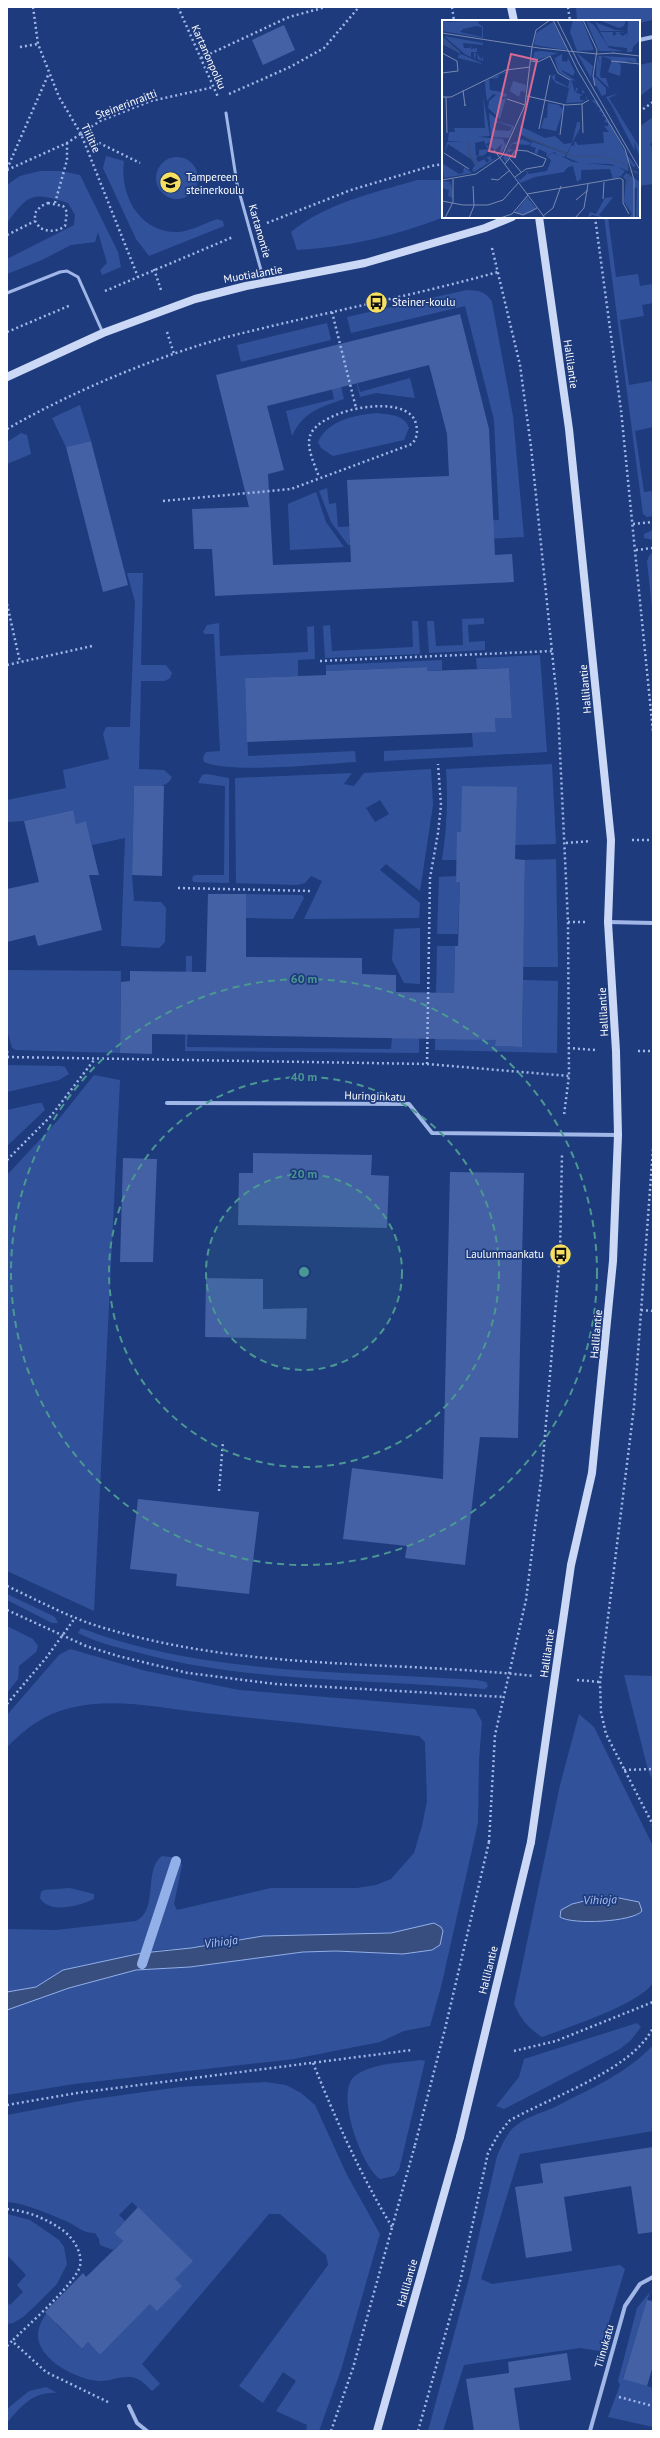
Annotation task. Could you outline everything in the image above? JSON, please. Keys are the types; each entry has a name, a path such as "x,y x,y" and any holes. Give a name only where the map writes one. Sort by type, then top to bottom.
{"main road":[{"path":"512,7 514,20"},
{"name":"Muotialantie","path":"7,377 103,333 195,299 365,263 485,228 510,218"},
{"name":"Hallilantie","path":"377,2431 460,2137 531,1842 571,1565 592,1474 601,1400 612,1261 618,1136 616,1051 608,922 611,840 569,430 539,218"}],"street":[{"path":"640,40 653,37"},
{"path":"608,922 653,923"},
{"name":"Huringinkatu","path":"167,1103 409,1104 432,1133 618,1136"},
{"name":"Tiinukatu","path":"590,2431 625,2306 640,2284 653,2277"},
{"path":"129,2406 132,2415 147,2431"}],"lane":[{"name":"Kartanontie","path":"226,113 236,184 251,230 265,283"},
{"path":"7,293 67,271 78,276 103,333"}],"path":[{"name":"Tiilitie","path":"32,7 38,44 49,73 60,97 81,134 138,276"},
{"name":"Kartanonpolku","path":"178,7 226,113"},
{"path":"201,58 289,17 326,7"},
{"path":"219,98 290,67 324,48 359,7"},
{"path":"452,7 454,20"},
{"path":"568,7 570,20"},
{"path":"20,47 38,44"},
{"path":"7,169 49,73"},
{"name":"Steinerinraitti","path":"7,169 67,143 100,121 151,100 214,87"},
{"path":"640,111 653,102"},
{"path":"81,134 140,164"},
{"path":"55,203 67,160 67,143"},
{"path":"7,332 138,276 351,190 442,164"},
{"path":"55,203 67,212 65,226 61,229 47,231 40,228 35,220 35,213 41,206 55,203"},
{"path":"595,218 621,410 653,732"},
{"path":"7,236 35,220"},
{"path":"7,429 77,393 174,354 226,338 498,272 520,365 553,651 566,843 569,1076 562,1134 560,1254 542,1471 526,1600 495,1735 492,1817 489,1842 449,2014 415,2145 353,2368 331,2431"},
{"path":"332,312 356,408"},
{"path":"163,501 291,489 319,477 412,444 416,440 416,421 410,414 402,409 386,406 356,408 336,415 320,424 310,434 309,443 319,477"},
{"path":"633,524 653,522"},
{"path":"636,550 653,548"},
{"path":"7,604 20,662"},
{"path":"7,665 92,646"},
{"path":"320,661 553,651"},
{"path":"427,1064 430,878 440,805 438,764"},
{"path":"178,888 312,891"},
{"path":"7,1051 8,1057 94,1060 427,1064 569,1076"},
{"path":"7,1160 51,1116 94,1060"},
{"path":"653,1149 634,1407 600,1682 601,1712 606,1734 653,1825"},
{"path":"642,1310 653,1311"},
{"path":"219,1491 223,1442"},
{"path":"7,1586 75,1618 138,1638 242,1657 304,1663 509,1674"},
{"path":"7,1610 61,1636 118,1656 222,1679 504,1697"},
{"path":"7,1704 46,1658 75,1618"},
{"path":"624,1770 653,1769"},
{"path":"514,2051 556,2041 653,2002"},
{"path":"418,2431 460,2282 488,2153 498,2134 509,2121 604,2072 638,2049 653,2028"},
{"path":"7,2105 77,2093 412,2050"},
{"path":"313,2063 351,2153 367,2185 393,2227"},
{"path":"7,2209 32,2214 51,2222 68,2234 80,2255 80,2266 64,2288 7,2346"},
{"path":"12,2341 46,2372 132,2415"},
{"path":"600,2393 653,2406"}],"shaded area":[{"path":"576,7 653,7 653,20 640,23 640,20 577,20"},
{"path":"653,62 653,86 640,96 640,65"},
{"path":"653,117 653,142 650,144 653,148 653,184 640,186 640,126"},
{"path":"106,156 124,161 123,174 129,199 135,210 153,227 165,231 179,232 193,229 217,219 223,221 224,226 149,256 136,239 103,168"},
{"path":"173,157 181,157 189,160 195,166 198,178 195,190 189,196 181,199 173,199 165,196 159,190 156,182 156,174 159,166 165,160"},
{"path":"40,171 61,171 80,175 118,252 121,267 102,275 100,270 107,263 98,232 95,242 71,245 42,260 7,274 7,259 74,225 75,215 68,203 47,197 33,198 27,201 7,223 7,185 20,176"},
{"path":"417,180 442,180 442,218 408,230 372,240 297,250 291,232 319,213 367,195"},
{"path":"604,218 608,218 616,277 638,274 640,286 652,284 653,303 642,305 644,316 620,320 629,385 652,381 653,427 635,431 644,492 653,491 653,516 647,517 643,514"},
{"path":"467,290 482,292 490,298 492,302 513,416 524,537 348,545 331,522 319,491 327,488 329,504 336,503 338,527 499,520 494,420 465,306 351,333 347,317"},
{"path":"327,323 331,340 241,362 237,345"},
{"path":"351,361 360,392 410,378 415,398 376,393 360,397"},
{"path":"336,366 344,399 320,408 307,416 292,436 286,411 334,399 327,368"},
{"path":"80,405 91,441 66,447 52,418"},
{"path":"377,413 396,416 407,423 409,428 404,440 333,456 321,448 318,442 328,428 351,417"},
{"path":"21,433 27,435 31,454 7,464 7,442"},
{"path":"316,492 326,522 344,547 290,550 288,504"},
{"path":"653,530 653,540 644,538 644,534"},
{"path":"653,552 653,618 647,561"},
{"path":"127,573 143,573 141,665 166,665 172,673 170,678 165,681 141,681 139,769 164,770 172,777 161,786 134,786 132,875 134,901 161,902 166,908 165,942 159,948 121,946 125,838 92,845 86,821 76,824 72,810 24,821 7,822 7,800 66,788 63,770 109,759 103,734 106,727 130,727 135,602"},
{"path":"484,618 484,624 468,625 469,642 485,641 485,650 429,653 427,621 434,621 436,646 463,645 462,619"},
{"path":"412,621 418,621 420,654 325,658 323,626 330,625 332,651 413,647"},
{"path":"219,623 220,656 308,652 307,627 314,626 315,659 298,660 298,676 245,678 248,756 355,751 356,762 255,768 217,766 204,762 203,757 206,752 220,751 214,634 205,634 203,632 207,625"},
{"path":"540,655 547,752 384,761 384,751 473,747 472,733 496,732 495,718 512,718 509,668 477,669 476,658"},
{"path":"442,660 442,670 427,671 426,667 326,671 326,665"},
{"path":"552,764 556,844 515,845 461,832 457,860 442,860 447,814 446,769"},
{"path":"431,769 433,805 420,891 386,864 380,870 420,903 419,918 304,919 322,881 311,876 305,883 297,885 236,883 235,778 352,773 344,784 354,786 364,773","holes":["380,800 389,814 375,822 366,808"]},
{"path":"207,774 229,778 229,883 194,882 192,880 193,876 196,875 224,875 225,786 198,783 202,775"},
{"path":"556,859 558,967 523,967 525,860"},
{"path":"456,876 456,882 460,882 458,934 437,934 439,877"},
{"path":"246,894 302,895 304,898 293,919 246,918"},
{"path":"420,928 420,984 404,983 392,960 394,929"},
{"path":"437,946 455,946 454,997 496,1040 496,1046 522,1047 523,980 558,981 557,1053 435,1050"},
{"path":"186,956 192,956 191,1021 188,1021 187,1047 391,1049 392,1038 419,1038 419,1053 185,1051"},
{"path":"7,970 121,971 120,1053 16,1050 12,1048 7,1030"},
{"path":"7,1065 61,1066 65,1067 69,1074 59,1080 7,1092"},
{"path":"94,1075 120,1080 94,1611 7,1571 7,1175 59,1119"},
{"path":"42,1103 45,1110 7,1146 7,1110"},
{"path":"7,1594 55,1617 58,1623 52,1623 7,1600"},
{"path":"7,1626 33,1639 38,1646 36,1652 19,1666 18,1679 7,1693"},
{"path":"81,1628 127,1643 176,1655 225,1663 327,1672 477,1680 486,1682 488,1686 485,1689 316,1679 231,1671 189,1664 112,1646 78,1633"},
{"path":"70,1649 146,1671 239,1690 475,1709 482,1722 479,1760 478,1823 441,1987 430,2026 404,2031 380,2042 294,2059 74,2084 7,2095 7,2010 10,2008 69,1988 136,1970 190,1967 303,1952 336,1951 403,1954 417,1928 391,1933 355,1935 263,1936 191,1948 158,1950 63,1970 36,1987 7,1992 7,1929 56,1930 136,1921 143,1916 147,1908 153,1871 156,1862 162,1856 177,1858 182,1865 174,1904 177,1910 271,1888 357,1888 376,1885 391,1879 414,1853 422,1826 427,1801 425,1742 419,1736 205,1713 138,1704 104,1703 70,1708 43,1718 28,1728 7,1747 7,1715 59,1655"},
{"path":"624,1675 653,1676 653,1781 648,1770"},
{"path":"579,1714 594,1727 653,1846 653,1983 634,1999 618,2007 542,2037 525,2023 514,2004 560,1785","holes":["614,1897 639,1902 587,1920 560,1917 597,1898"]},
{"path":"70,1888 94,1894 94,1899 74,1906 58,1907 45,1903 40,1898 41,1892 44,1890"},
{"path":"637,2023 641,2027 631,2040 620,2049 504,2109 496,2106 519,2077 524,2059"},
{"path":"653,2045 653,2131 520,2154 481,2279 492,2284 620,2265 625,2269 600,2351 580,2348 464,2365 443,2431 428,2431 469,2279 497,2156 505,2139 512,2129 522,2121 555,2107 607,2080 632,2064"},
{"path":"421,2060 425,2061 399,2170 394,2176 380,2179 373,2172 366,2161 353,2129 349,2113 349,2085 355,2076 369,2068 386,2064"},
{"path":"266,2082 286,2085 301,2093 315,2105 347,2175 380,2234 341,2370 319,2431 306,2431 307,2425 276,2411 296,2381 283,2372 263,2403 239,2386 328,2265 326,2255 280,2214 269,2214 142,2364 160,2384 152,2391 135,2378 122,2377 99,2381 80,2377 70,2372 51,2359 44,2351 39,2342 38,2333 40,2326 51,2306 63,2317 56,2324 82,2349 88,2342 100,2355 192,2261 132,2202 119,2215 125,2221 114,2233 123,2241 113,2250 100,2245 99,2239 95,2233 85,2231 39,2210 7,2202 7,2115 80,2101 180,2087"},
{"path":"7,2214 30,2220 59,2240 64,2247 67,2264 57,2284 35,2306 23,2317 13,2323 7,2324 7,2302 10,2305 23,2292 17,2285 26,2275 7,2255"},
{"path":"650,2292 623,2378 653,2388 653,2427 608,2417 620,2385 618,2381 637,2308"},
{"path":"46,2387 57,2393 41,2394 35,2397 17,2411 7,2423 7,2409 29,2391"}],"water":[{"name":"Vihioja","path":"614,1897 639,1902 642,1911 627,1918 589,1922 560,1917 561,1910 572,1904 597,1898"},
{"path":"434,1923 441,1927 443,1931 440,1945 432,1950 403,1954 336,1951 303,1952 190,1967 136,1970 69,1988 7,2010 7,1992 36,1987 63,1970 142,1953 191,1948 263,1936 391,1933"}],"building":[{"path":"284,25 295,50 263,65 252,40"},
{"path":"460,314 489,429 495,555 512,554 514,582 215,596 212,549 194,549 192,509 249,507 216,375","holes":["429,365 447,434 449,476 347,480 351,562 273,565 268,474 284,470 267,406"]},
{"path":"91,441 128,585 103,592 66,447"},
{"path":"427,667 427,671 509,668 512,718 495,718 496,732 247,742 245,678 326,675 326,671"},
{"path":"134,786 164,786 162,876 132,875"},
{"path":"462,786 517,787 515,859 525,860 522,1047 495,1046 496,1040 152,1034 152,1054 120,1053 121,982 130,981 130,971 206,972 208,894 246,894 246,957 362,958 362,974 396,975 396,992 454,993 455,946 458,946 460,882 456,882 457,832 461,832"},
{"path":"73,810 76,824 86,821 99,875 89,875 102,930 38,946 35,935 7,942 7,889 39,882 24,821"},
{"path":"253,1153 372,1155 371,1175 389,1176 387,1228 238,1225 239,1173 253,1173"},
{"path":"123,1158 157,1159 153,1262 120,1262"},
{"path":"450,1172 524,1173 518,1438 480,1437 465,1565 405,1558 407,1546 343,1539 352,1468 443,1479"},
{"path":"206,1278 263,1279 263,1309 307,1308 306,1339 205,1337"},
{"path":"138,1499 259,1512 249,1594 176,1586 177,1574 130,1569"},
{"path":"653,2147 653,2232 638,2234 631,2186 564,2197 572,2251 526,2258 515,2187 543,2183 540,2164"},
{"path":"138,2207 193,2261 175,2279 182,2286 157,2311 150,2304 100,2355 88,2342 82,2349 45,2312 83,2273 86,2277 123,2241 114,2233"},
{"path":"647,2300 653,2301 653,2366 647,2386 623,2379"},
{"path":"567,2353 571,2380 514,2388 520,2431 474,2431 466,2379 509,2373 508,2362"}],"waterway":[{"path":"142,1964 176,1861"}],"place":[{"name":"Tampereen steinerkoulu","path":"170,183"},
{"name":"Steiner-koulu","path":"376,302"},
{"name":"Laulunmaankatu","path":"560,1254"}]}
